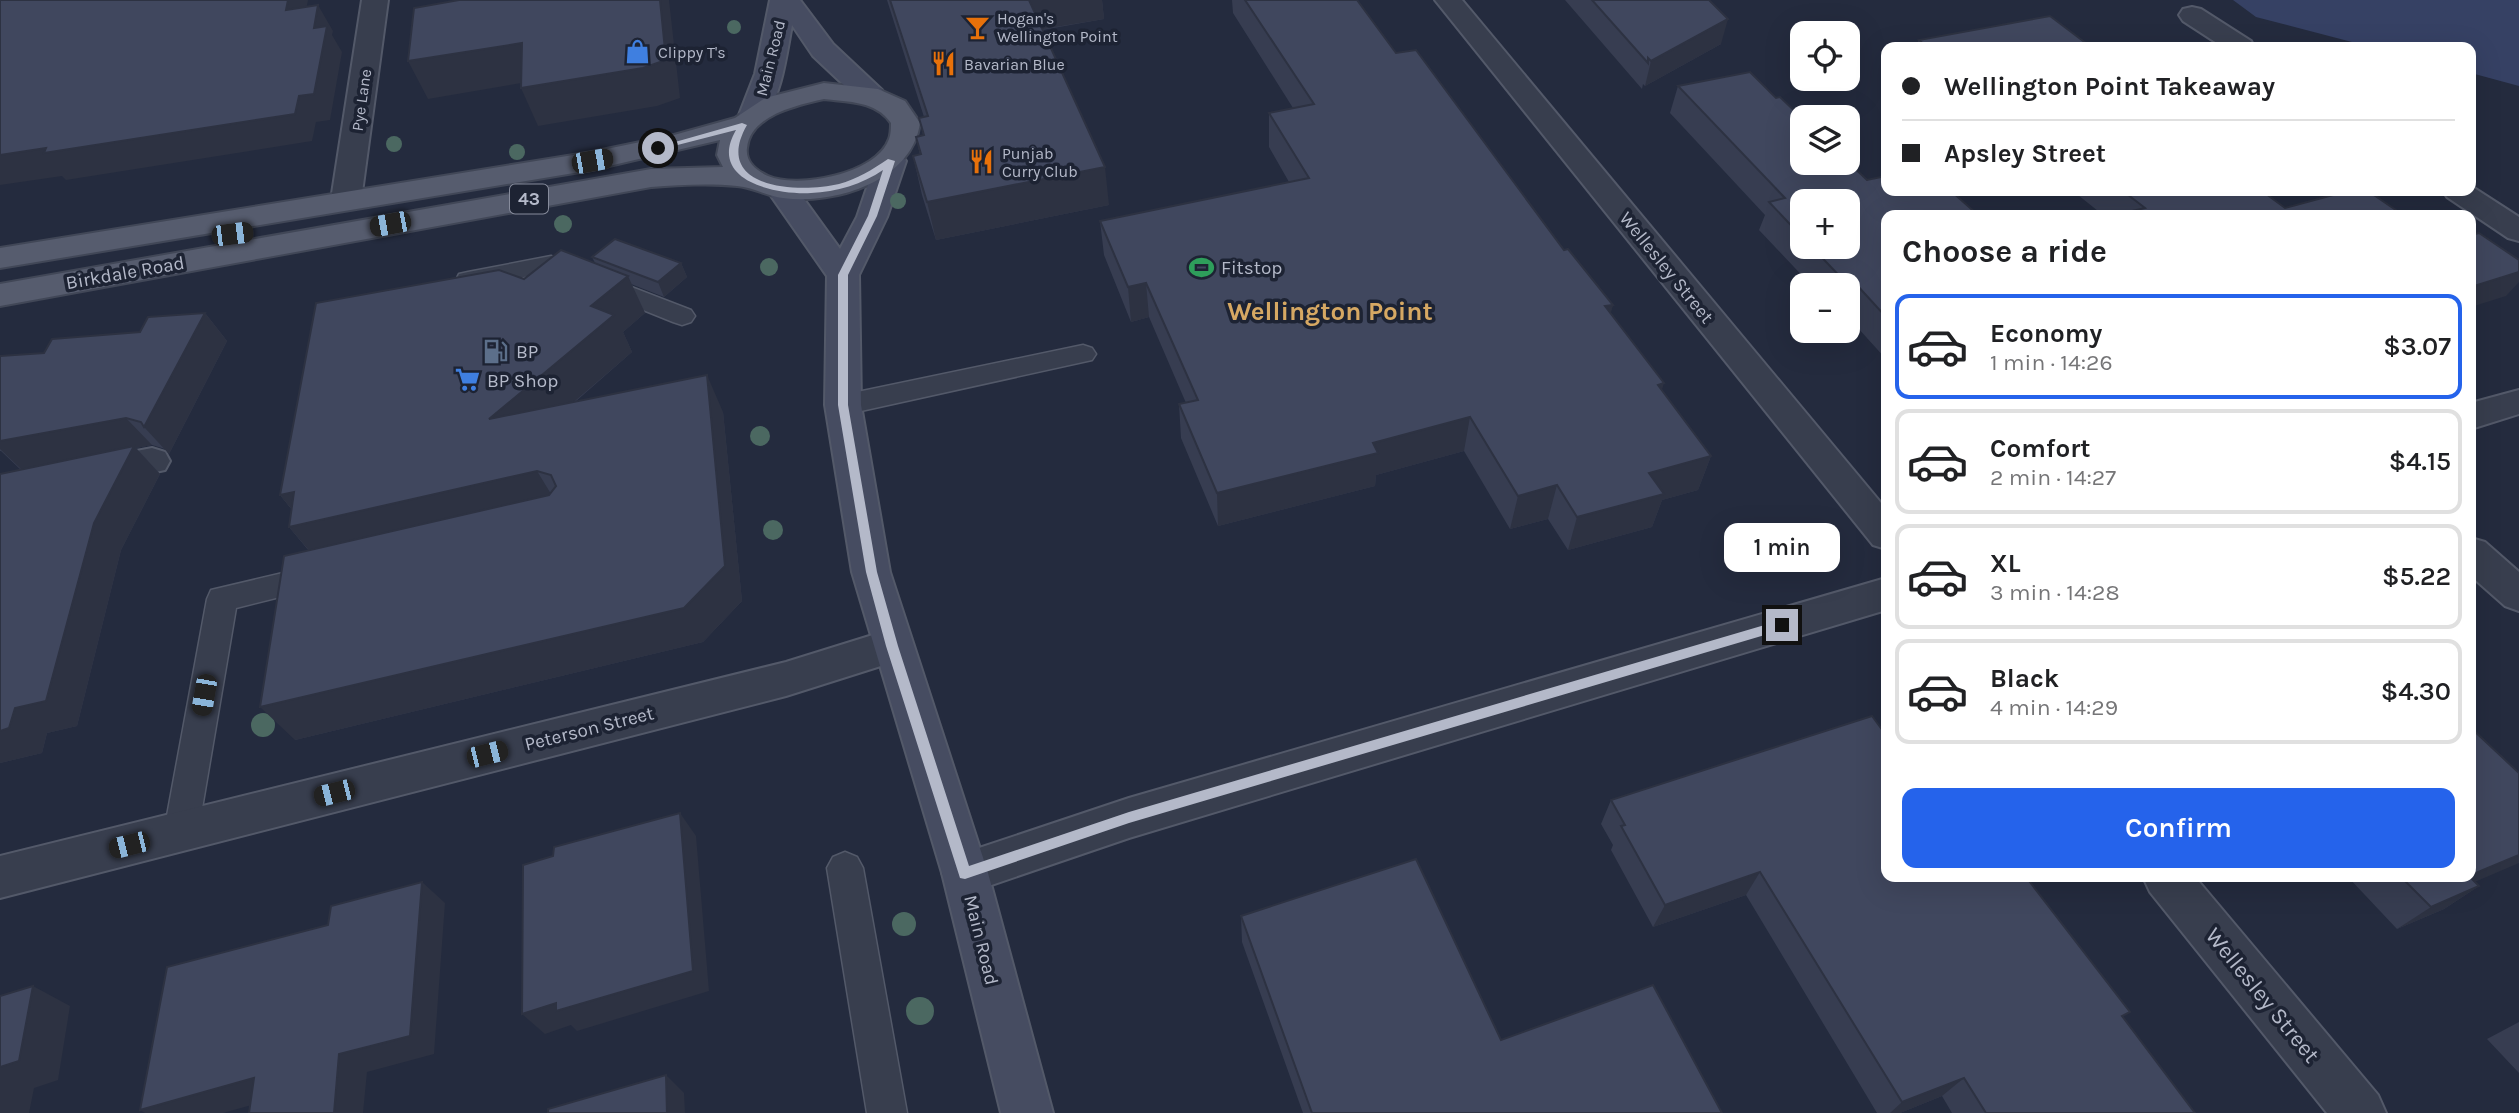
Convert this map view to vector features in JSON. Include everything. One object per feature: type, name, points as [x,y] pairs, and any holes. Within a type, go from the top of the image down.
[{"type":"main road","name":"Main Road","points":[[785,0],[823,50],[872,96]]},
{"type":"main road","name":"Main Road","points":[[748,120],[769,74],[785,0]]},
{"type":"main road","name":"43","points":[[824,91],[849,91],[872,96],[890,104],[902,116],[907,130],[903,146],[891,161],[870,175],[842,186],[812,191],[782,190],[747,177],[732,157],[733,141],[748,120],[786,100],[824,91]]},
{"type":"main road","name":"Birkdale Road","points":[[1,258],[638,152],[748,120]]},
{"type":"main road","name":"Main Road","points":[[891,161],[872,216],[843,275],[843,405],[871,572],[965,873],[1027,1113]]},
{"type":"main road","name":"Birkdale Road","points":[[0,295],[651,178],[694,175],[747,177]]},
{"type":"main road","points":[[782,190],[843,275]]},
{"type":"main road","points":[[1,258],[275,229],[302,230],[313,238]]},
{"type":"street","name":"Pye Lane","points":[[346,200],[375,0]]},
{"type":"street","name":"Wellesley Street","points":[[1448,0],[1881,529]]},
{"type":"street","points":[[2192,15],[2233,42]]},
{"type":"street","points":[[2466,196],[2519,231]]},
{"type":"street","points":[[2476,415],[2519,402]]},
{"type":"street","points":[[0,491],[152,461]]},
{"type":"street","points":[[2476,557],[2519,595]]},
{"type":"street","points":[[965,873],[1142,814],[1881,595]]},
{"type":"street","name":"Peterson Street","points":[[0,877],[786,679],[892,646]]},
{"type":"street","name":"Wellesley Street","points":[[2170,882],[2360,1113]]},
{"type":"lane","points":[[446,284],[551,264],[682,316]]},
{"type":"lane","points":[[843,405],[1083,354]]},
{"type":"lane","points":[[181,832],[222,598],[343,570]]},
{"type":"lane","points":[[845,868],[887,1113]]},
{"type":"water","points":[[2233,0],[2519,0],[2519,86],[2476,74],[2476,42],[2352,42],[2256,17]]},
{"type":"building","points":[[0,0],[288,0],[286,10],[318,5],[314,28],[327,26],[314,94],[299,96],[295,114],[44,153],[46,148],[0,155]]},
{"type":"building","points":[[459,0],[660,0],[666,60],[643,68],[521,88],[522,43],[408,61],[414,8]]},
{"type":"building","points":[[890,0],[1029,0],[1105,167],[927,202],[913,156],[921,154],[916,137],[924,135],[919,118],[928,116]]},
{"type":"building","points":[[1245,0],[1357,0],[1396,53],[1416,50],[1564,250],[1568,249],[1613,305],[1605,306],[1664,383],[1658,385],[1711,456],[1649,473],[1664,494],[1577,517],[1557,485],[1518,496],[1470,417],[1373,443],[1378,453],[1217,493],[1179,404],[1198,400],[1146,283],[1128,287],[1100,221],[1309,178],[1269,113],[1314,104]]},
{"type":"building","points":[[1592,0],[1709,0],[1728,19],[1651,61],[1648,58],[1648,63]]},
{"type":"building","points":[[2050,16],[2084,42],[1921,42],[1919,40]]},
{"type":"building","points":[[1750,72],[1776,98],[1780,97],[1790,107],[1790,175],[1860,173],[1867,180],[1881,177],[1881,196],[1957,196],[1972,210],[1881,210],[1881,312],[1860,288],[1860,273],[1837,273],[1823,259],[1860,259],[1860,189],[1790,189],[1790,224],[1769,202],[1785,198],[1678,86]]},
{"type":"building","points":[[2129,196],[2269,196],[2285,208],[2329,196],[2375,196],[2396,210],[2136,210],[2145,208]]},
{"type":"building","points":[[2479,233],[2519,260],[2519,272],[2476,285],[2476,234]]},
{"type":"building","points":[[615,239],[681,263],[658,282],[592,257]]},
{"type":"building","points":[[561,250],[628,276],[591,306],[614,315],[489,419],[707,375],[725,566],[684,608],[260,707],[284,556],[549,495],[556,486],[551,475],[537,471],[289,527],[294,492],[280,495],[316,303],[499,270],[524,279]]},
{"type":"building","points":[[205,313],[144,427],[141,422],[126,418],[0,441],[0,356],[44,353],[52,339],[140,332],[148,317]]},
{"type":"building","points":[[134,446],[94,523],[46,701],[15,708],[9,728],[0,731],[0,474]]},
{"type":"building","points":[[1872,716],[1881,728],[1881,882],[2030,882],[2130,1012],[2122,1016],[2195,1113],[1986,1113],[1964,1078],[1902,1102],[1760,872],[1665,905],[1621,826],[1625,825],[1611,800]]},
{"type":"building","points":[[2476,733],[2519,773],[2519,855],[2476,873]]},
{"type":"building","points":[[680,813],[693,971],[556,1011],[556,1003],[522,1014],[523,865],[553,856],[554,847]]},
{"type":"building","points":[[1416,859],[1501,1040],[1653,985],[1722,1113],[1312,1113],[1241,916]]},
{"type":"building","points":[[422,882],[410,1036],[339,1054],[334,1113],[249,1113],[254,1078],[140,1110],[167,967],[328,925],[331,906]]},
{"type":"building","points":[[2406,882],[2475,882],[2479,886],[2431,907]]},
{"type":"building","points":[[33,986],[19,1061],[0,1067],[0,996]]},
{"type":"building","points":[[666,1075],[667,1113],[548,1113],[548,1109]]},
{"type":"place","name":"Hogan's Wellington Point","points":[[977,27]]},
{"type":"place","name":"Clippy T's","points":[[638,52]]},
{"type":"place","name":"Bavarian Blue","points":[[944,64]]},
{"type":"place","name":"Punjab Curry Club","points":[[982,162]]},
{"type":"place","name":"Fitstop","points":[[1201,267]]},
{"type":"place","name":"BP","points":[[496,351]]},
{"type":"place","name":"BP Shop","points":[[467,380]]},
{"type":"district","name":"Wellington Point","points":[[1330,311]]},
{"type":"route","points":[[658,148],[742,125],[733,141],[732,157],[740,171],[757,182],[782,190],[812,191],[842,186],[870,175],[891,161],[872,216],[843,275],[843,405],[871,572],[965,873],[1129,818],[1782,625]]}]
